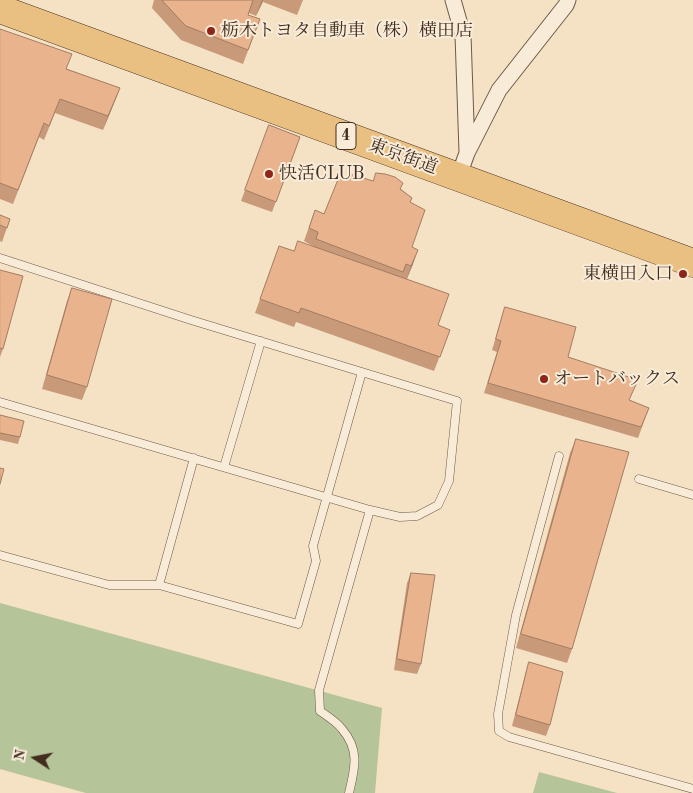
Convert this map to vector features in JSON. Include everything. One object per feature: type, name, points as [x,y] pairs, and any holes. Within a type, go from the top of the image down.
[{"type":"highway","name":"東京街道","points":[[0,9],[462,165],[693,263]]},
{"type":"street","points":[[453,0],[463,35],[462,165]]},
{"type":"street","points":[[462,165],[500,90],[568,0]]},
{"type":"lane","points":[[0,258],[182,317],[457,401],[449,481],[438,505],[417,516],[400,517],[370,510],[0,402]]},
{"type":"lane","points":[[224,467],[261,341]]},
{"type":"lane","points":[[0,555],[109,585],[159,585],[298,624],[316,561],[313,546],[362,372]]},
{"type":"lane","points":[[559,456],[516,615],[498,714],[499,730],[509,737],[693,789]]},
{"type":"lane","points":[[159,585],[194,458]]},
{"type":"lane","points":[[639,480],[693,495]]},
{"type":"lane","points":[[350,793],[355,764],[353,747],[342,728],[320,711],[318,690],[370,510]]},
{"type":"green space","points":[[0,603],[382,708],[375,793],[86,793],[0,769]]},
{"type":"green space","points":[[539,772],[617,793],[533,793]]},
{"type":"building","points":[[162,0],[253,0],[248,15],[260,19],[248,50],[186,26]]},
{"type":"building","points":[[0,29],[72,54],[66,69],[120,88],[108,116],[60,99],[49,126],[44,123],[18,190],[0,183]]},
{"type":"building","name":"快活CLUB","points":[[269,125],[300,137],[276,202],[245,190]]},
{"type":"building","points":[[376,173],[395,177],[403,183],[400,189],[412,198],[410,202],[425,210],[412,247],[418,250],[411,266],[406,264],[403,272],[316,239],[318,232],[309,228],[315,210],[324,214],[339,177],[348,180],[350,174],[373,181]]},
{"type":"building","points":[[0,215],[10,219],[7,228],[0,225]]},
{"type":"building","points":[[298,241],[449,294],[438,325],[450,330],[440,357],[301,308],[299,313],[260,299],[279,246],[294,251]]},
{"type":"building","points":[[0,270],[23,276],[3,349],[0,348]]},
{"type":"building","points":[[72,288],[112,299],[87,387],[47,375]]},
{"type":"building","name":"オートバックス","points":[[505,307],[576,327],[568,357],[638,380],[629,400],[649,408],[641,427],[488,383],[501,341],[496,339]]},
{"type":"building","points":[[0,415],[24,421],[20,437],[0,433]]},
{"type":"building","points":[[576,439],[629,452],[572,649],[521,634]]},
{"type":"building","points":[[0,468],[4,469],[0,484]]},
{"type":"building","points":[[411,573],[435,575],[421,664],[397,659]]},
{"type":"building","points":[[529,662],[563,672],[550,725],[516,715]]},
{"type":"place","name":"栃木トヨタ自動車（株）横田店","points":[[211,31]]},
{"type":"place","name":"快活CLUB","points":[[269,174]]},
{"type":"place","name":"東横田入口","points":[[683,274]]},
{"type":"place","name":"オートバックス","points":[[544,379]]}]
